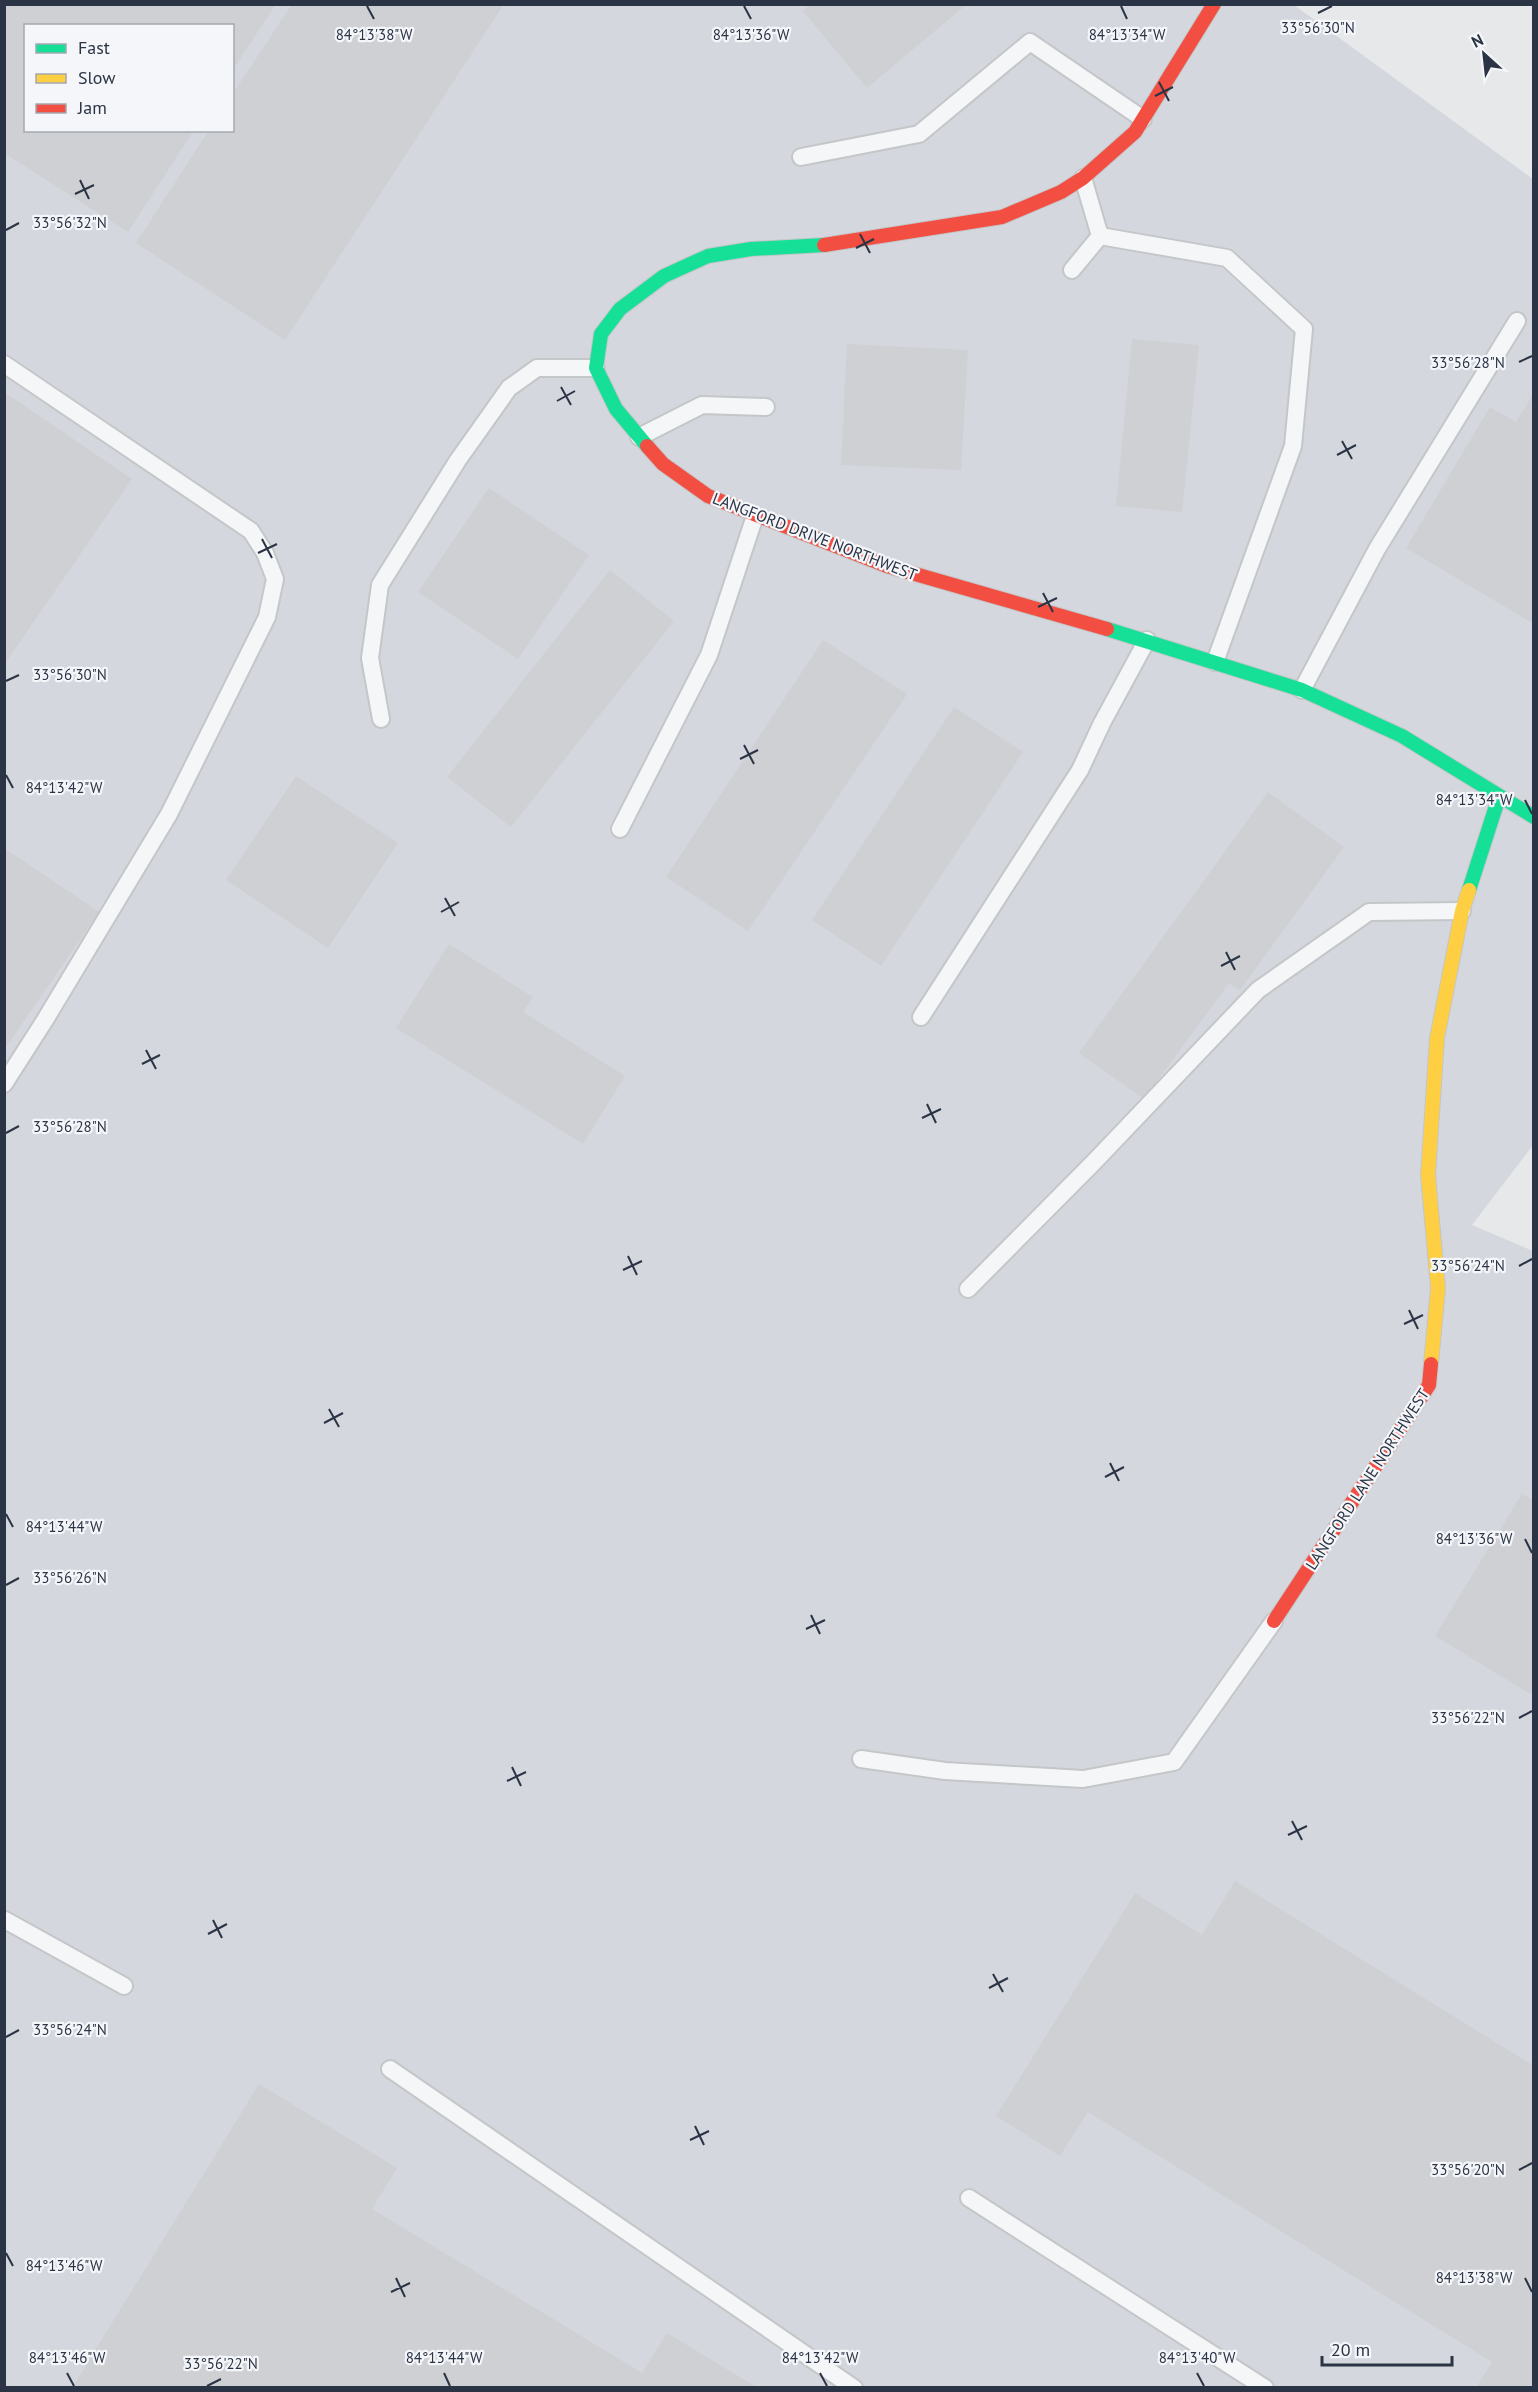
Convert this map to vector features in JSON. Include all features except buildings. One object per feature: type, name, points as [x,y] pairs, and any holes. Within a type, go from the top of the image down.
[{"type":"street","points":[[596,368],[601,334],[620,309],[664,276],[708,256],[751,249],[840,244],[1002,217],[1061,192],[1083,178],[1135,132],[1214,4]]},
{"type":"street","name":"LANGFORD DRIVE NORTHWEST","points":[[596,368],[616,409],[639,438],[663,464],[708,496],[887,566],[1147,640],[1302,690],[1402,736],[1533,817]]},
{"type":"street","name":"LANGFORD LANE NORTHWEST","points":[[1274,1621],[1429,1385],[1438,1288],[1428,1175],[1437,1038],[1462,911],[1499,797]]},
{"type":"lane","points":[[801,157],[919,134],[1030,42],[1143,119]]},
{"type":"lane","points":[[1083,178],[1100,237]]},
{"type":"lane","points":[[1072,270],[1100,237]]},
{"type":"lane","points":[[1100,237],[1227,258],[1304,329],[1293,446],[1215,662]]},
{"type":"lane","points":[[1302,690],[1377,549],[1517,321]]},
{"type":"lane","points":[[4,364],[251,531],[265,553],[275,579],[267,617],[169,814],[4,1084]]},
{"type":"lane","points":[[381,719],[370,658],[380,585],[458,460],[508,388],[537,368],[596,368]]},
{"type":"lane","points":[[639,438],[702,405],[766,407]]},
{"type":"lane","points":[[620,829],[709,655],[755,516]]},
{"type":"lane","points":[[921,1017],[1080,770],[1102,723],[1147,640]]},
{"type":"lane","points":[[968,1289],[1094,1162],[1258,990],[1368,912],[1462,911]]},
{"type":"lane","points":[[861,1759],[945,1771],[1083,1779],[1174,1762],[1274,1621]]},
{"type":"lane","points":[[6,1920],[124,1986]]},
{"type":"lane","points":[[390,2069],[854,2387]]},
{"type":"lane","points":[[969,2198],[1265,2388]]},
{"type":"shaded area","points":[[5,5],[1294,5],[1533,179],[1533,1145],[1472,1225],[1533,1251],[1533,2387],[5,2388]]},
{"type":"traffic: fast","points":[[647,446],[616,409],[596,368],[601,334],[620,309],[664,276],[708,256],[751,249],[824,245]]},
{"type":"traffic: fast","points":[[1107,629],[1302,690],[1402,736],[1534,817]]},
{"type":"traffic: fast","points":[[1469,890],[1499,797]]},
{"type":"traffic: slow","points":[[1431,1364],[1438,1288],[1428,1175],[1437,1038],[1462,911],[1469,890]]},
{"type":"traffic: jam","points":[[824,245],[1002,217],[1061,192],[1083,178],[1135,132],[1214,4]]},
{"type":"traffic: jam","points":[[647,446],[663,464],[708,496],[887,566],[1107,629]]},
{"type":"traffic: jam","points":[[1274,1621],[1429,1385],[1431,1364]]}]
